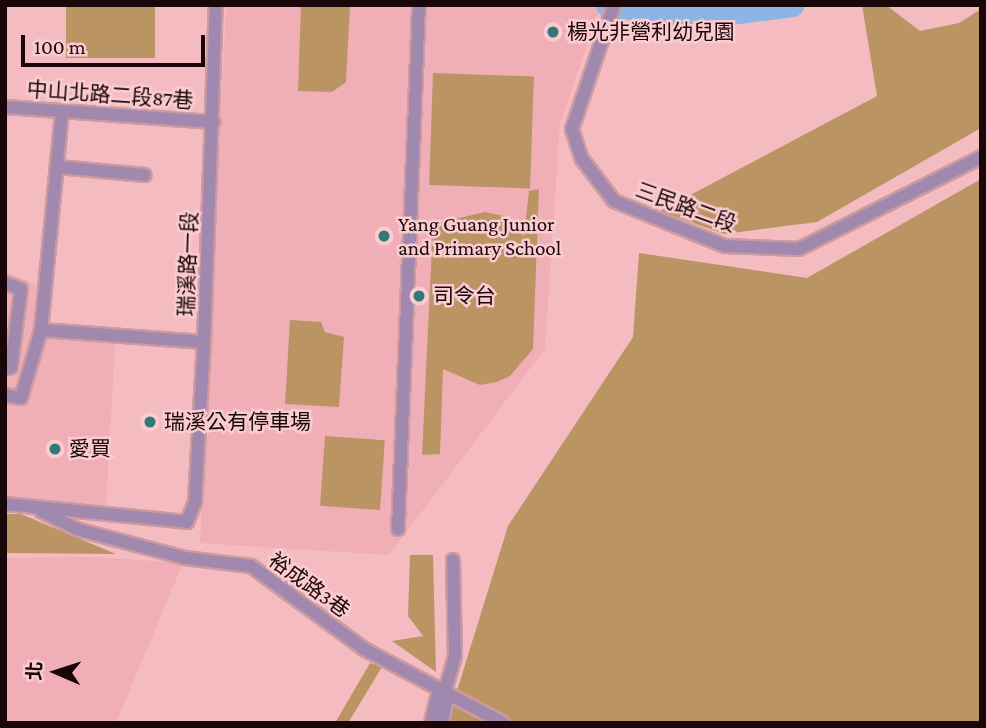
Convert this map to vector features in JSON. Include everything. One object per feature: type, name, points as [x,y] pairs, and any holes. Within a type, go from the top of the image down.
[{"type":"street","name":"瑞溪路一段","points":[[187,522],[195,502],[204,342],[216,5]]},
{"type":"street","points":[[398,529],[419,5]]},
{"type":"street","name":"三民路二段","points":[[614,5],[601,51],[572,129],[582,159],[614,201],[725,246],[799,249],[981,157]]},
{"type":"street","name":"中山北路二段87巷","points":[[5,107],[213,122]]},
{"type":"street","points":[[5,395],[21,398],[41,330],[62,113]]},
{"type":"street","points":[[58,167],[145,175]]},
{"type":"street","points":[[5,284],[21,289],[5,369]]},
{"type":"street","points":[[41,330],[204,342]]},
{"type":"street","name":"裕成路3巷","points":[[5,504],[187,522]]},
{"type":"street","name":"裕成路3巷","points":[[38,509],[76,530],[185,558],[251,566],[364,649],[503,723]]},
{"type":"street","points":[[431,723],[455,657],[453,560]]},
{"type":"street","points":[[442,723],[444,691]]},
{"type":"shaded area","points":[[66,5],[155,5],[155,58],[66,58]]},
{"type":"shaded area","name":"Yang Guang Junior and Primary School","points":[[226,5],[601,5],[560,123],[545,349],[389,555],[200,543]]},
{"type":"shaded area","points":[[301,5],[350,5],[346,82],[332,92],[298,91]]},
{"type":"shaded area","points":[[862,5],[886,5],[920,31],[959,23],[981,9],[981,128],[817,222],[724,234],[660,211],[877,96]]},
{"type":"shaded area","points":[[433,73],[534,77],[530,188],[429,185]]},
{"type":"shaded area","points":[[981,179],[981,723],[447,723],[508,526],[633,337],[639,253],[807,278]]},
{"type":"shaded area","points":[[539,189],[533,349],[510,376],[497,382],[480,385],[443,369],[440,454],[422,455],[433,224],[485,212],[503,216],[524,236],[529,191]]},
{"type":"shaded area","name":"愛買","points":[[5,271],[36,285],[33,335],[115,343],[106,507],[5,498]]},
{"type":"shaded area","points":[[290,320],[321,322],[325,332],[344,337],[339,407],[285,404]]},
{"type":"shaded area","points":[[325,436],[385,440],[380,510],[320,506]]},
{"type":"shaded area","points":[[5,514],[21,514],[116,554],[5,553]]},
{"type":"shaded area","points":[[410,555],[433,555],[436,672],[392,641],[423,636],[408,616]]},
{"type":"shaded area","points":[[96,557],[183,563],[116,723],[5,723],[5,558]]},
{"type":"shaded area","points":[[370,663],[382,667],[348,723],[335,723]]},
{"type":"waterway","points":[[607,5],[701,17],[792,5]]},
{"type":"place","name":"楊光非營利幼兒園","points":[[553,32]]},
{"type":"place","name":"Yang Guang Junior and Primary School","points":[[384,236]]},
{"type":"place","name":"司令台","points":[[419,296]]},
{"type":"place","name":"瑞溪公有停車場","points":[[150,422]]},
{"type":"place","name":"愛買","points":[[55,449]]}]
